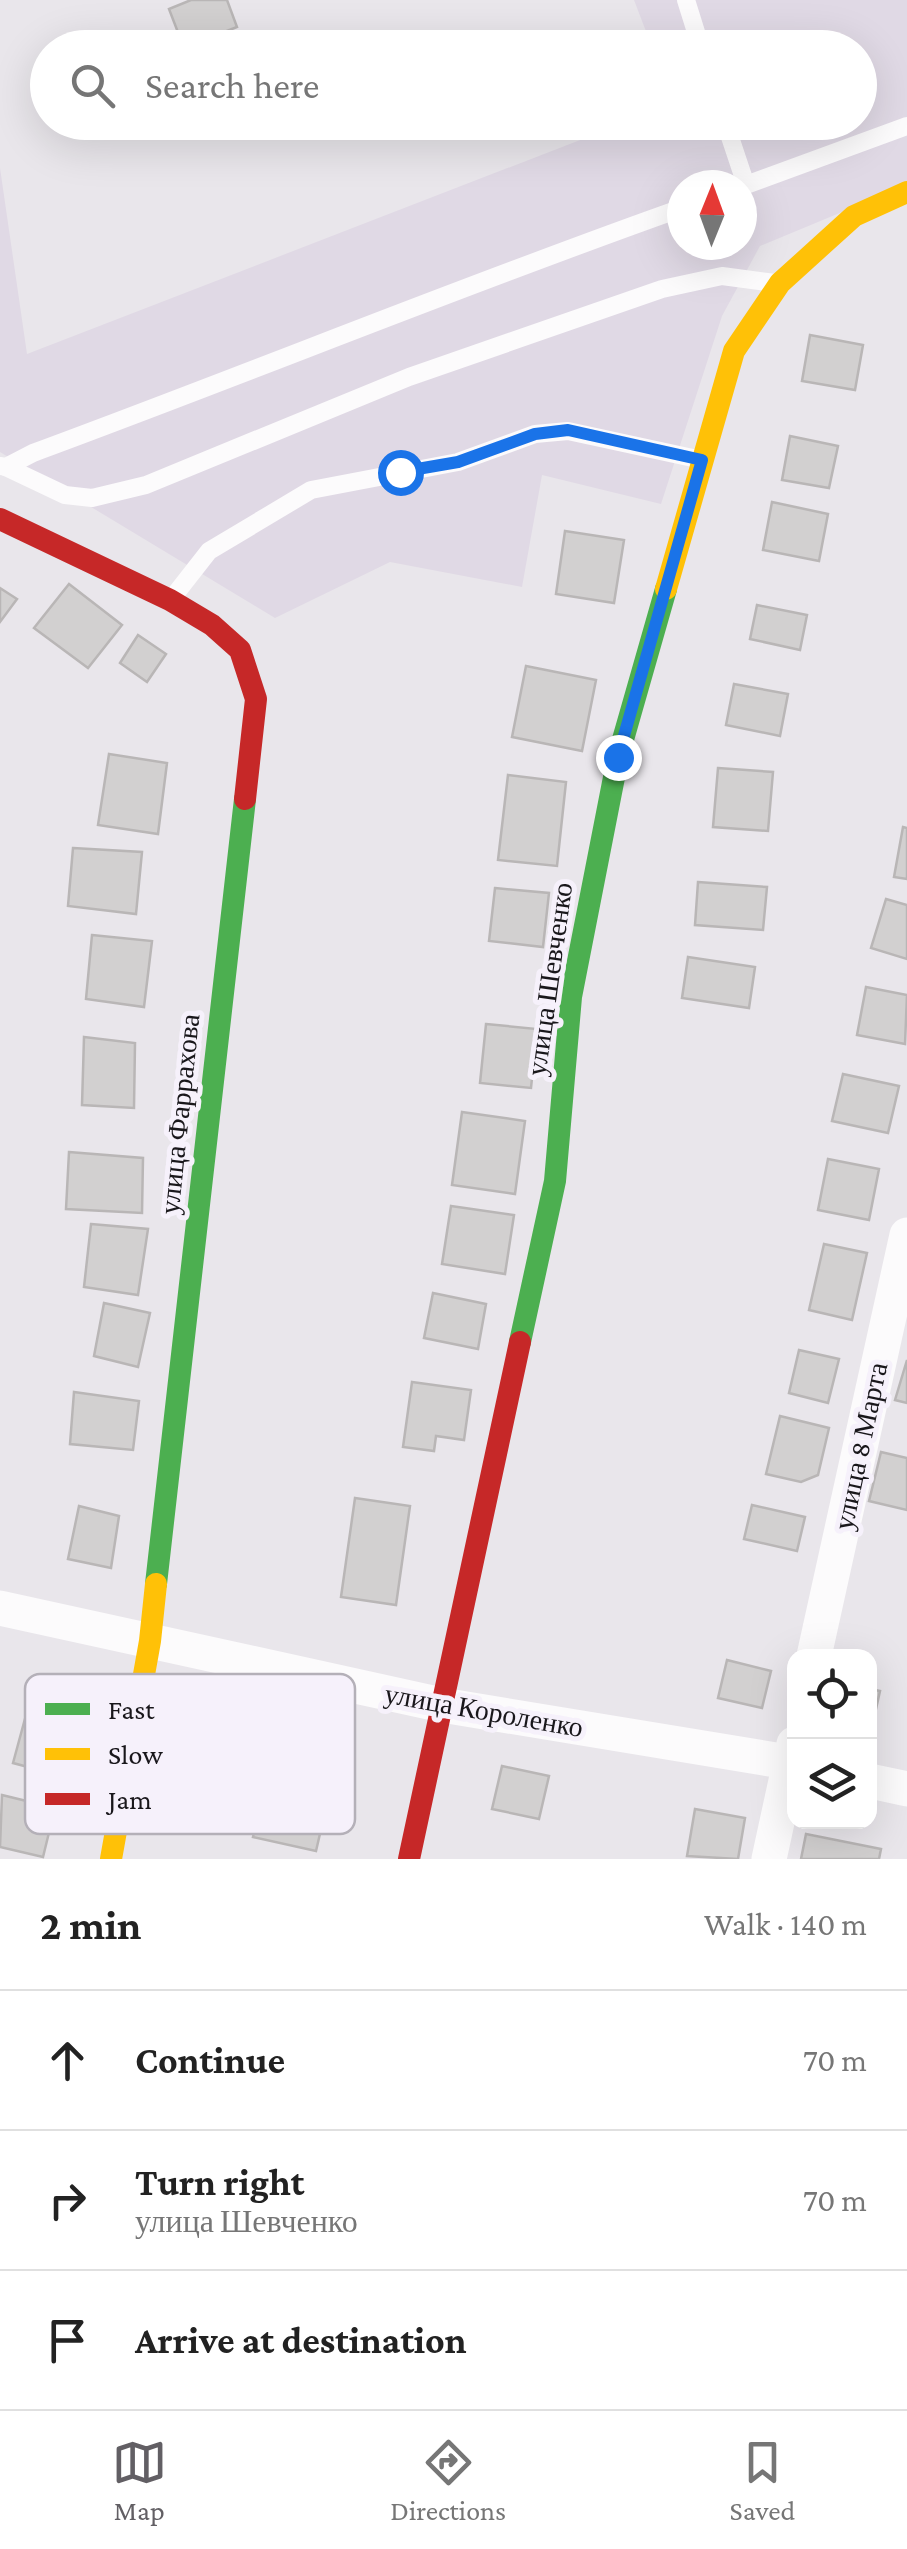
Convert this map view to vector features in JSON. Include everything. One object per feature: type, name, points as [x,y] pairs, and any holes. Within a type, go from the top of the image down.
[{"type":"street","name":"улица Шевченко","points":[[409,1859],[555,1181],[570,997],[618,757],[734,351],[780,283],[854,216],[907,192]]},
{"type":"street","name":"улица Фаррахова","points":[[0,518],[212,624],[240,650],[256,699],[144,1674]]},
{"type":"street","name":"улица 8 Марта","points":[[816,1649],[907,1235]]},
{"type":"street","name":"улица Короленко","points":[[0,1608],[298,1674]]},
{"type":"street","name":"улица Короленко","points":[[355,1687],[442,1706],[787,1756]]},
{"type":"street","points":[[769,1859],[787,1782]]},
{"type":"street","points":[[877,1782],[907,1789]]},
{"type":"street","name":"улица Фаррахова","points":[[111,1859],[115,1834]]},
{"type":"lane","points":[[686,0],[695,30]]},
{"type":"lane","points":[[877,137],[907,126]]},
{"type":"lane","points":[[730,140],[739,170]]},
{"type":"lane","points":[[757,181],[869,140]]},
{"type":"lane","points":[[3,466],[513,268],[667,213]]},
{"type":"lane","points":[[3,466],[65,494],[92,498],[146,485],[409,377],[662,289],[722,276],[780,283]]},
{"type":"lane","points":[[170,600],[209,551],[311,490],[458,462],[535,434],[568,430],[702,460]]},
{"type":"shaded area","points":[[634,0],[907,0],[907,185],[760,246],[757,252],[757,170],[667,170],[667,260],[752,260],[722,316],[661,504],[542,475],[522,587],[390,562],[275,618],[0,452],[0,168],[27,354],[580,140],[877,140],[877,30],[645,30]]},
{"type":"building","points":[[191,0],[227,0],[237,27],[177,30],[169,9]]},
{"type":"building","points":[[810,335],[863,345],[855,390],[802,381]]},
{"type":"building","points":[[790,436],[838,446],[829,488],[782,480]]},
{"type":"building","points":[[772,502],[828,514],[819,561],[763,550]]},
{"type":"building","points":[[565,531],[624,540],[614,603],[556,594]]},
{"type":"building","points":[[69,584],[122,625],[88,668],[34,628]]},
{"type":"building","points":[[0,588],[17,599],[0,622]]},
{"type":"building","points":[[757,605],[807,615],[800,650],[750,639]]},
{"type":"building","points":[[138,635],[166,654],[147,682],[120,663]]},
{"type":"building","points":[[526,666],[596,680],[582,751],[512,737]]},
{"type":"building","points":[[734,684],[788,694],[780,736],[726,725]]},
{"type":"building","points":[[109,754],[167,763],[158,834],[98,825]]},
{"type":"building","points":[[718,768],[773,772],[768,831],[713,827]]},
{"type":"building","points":[[508,775],[566,782],[557,866],[498,860]]},
{"type":"building","points":[[903,827],[907,828],[907,879],[894,877]]},
{"type":"building","points":[[73,848],[142,852],[136,914],[68,906]]},
{"type":"building","points":[[698,882],[767,887],[763,930],[695,925]]},
{"type":"building","points":[[495,888],[549,893],[543,947],[489,941]]},
{"type":"building","points":[[886,899],[907,905],[907,959],[871,948]]},
{"type":"building","points":[[92,935],[152,941],[144,1007],[86,999]]},
{"type":"building","points":[[688,957],[755,967],[749,1008],[682,998]]},
{"type":"building","points":[[866,987],[907,995],[905,1044],[857,1035]]},
{"type":"building","points":[[486,1024],[537,1029],[531,1088],[480,1083]]},
{"type":"building","points":[[84,1037],[135,1043],[134,1108],[82,1105]]},
{"type":"building","points":[[843,1074],[899,1086],[888,1133],[832,1121]]},
{"type":"building","points":[[462,1112],[525,1121],[515,1194],[452,1185]]},
{"type":"building","points":[[69,1152],[143,1158],[142,1213],[66,1209]]},
{"type":"building","points":[[828,1159],[879,1169],[869,1220],[818,1210]]},
{"type":"building","points":[[451,1206],[514,1215],[505,1274],[442,1264]]},
{"type":"building","points":[[91,1224],[148,1229],[138,1295],[84,1287]]},
{"type":"building","points":[[824,1244],[867,1253],[852,1320],[809,1310]]},
{"type":"building","points":[[433,1293],[486,1304],[478,1349],[424,1338]]},
{"type":"building","points":[[104,1303],[150,1313],[138,1367],[94,1356]]},
{"type":"building","points":[[799,1350],[839,1359],[828,1403],[789,1393]]},
{"type":"building","points":[[907,1360],[907,1403],[895,1400]]},
{"type":"building","points":[[412,1382],[471,1390],[464,1440],[436,1436],[434,1451],[403,1447]]},
{"type":"building","points":[[74,1392],[139,1401],[133,1450],[70,1444]]},
{"type":"building","points":[[780,1416],[829,1428],[818,1475],[801,1482],[766,1474]]},
{"type":"building","points":[[881,1452],[907,1458],[907,1510],[869,1501]]},
{"type":"building","points":[[355,1498],[410,1506],[396,1605],[341,1597]]},
{"type":"building","points":[[752,1505],[805,1517],[797,1551],[744,1539]]},
{"type":"building","points":[[79,1506],[119,1516],[111,1568],[68,1559]]},
{"type":"building","points":[[727,1660],[771,1671],[762,1708],[718,1698]]},
{"type":"building","points":[[25,1719],[25,1766],[13,1763]]},
{"type":"building","points":[[502,1766],[549,1776],[539,1819],[492,1809]]},
{"type":"building","points":[[2,1795],[25,1801],[25,1834],[49,1834],[43,1857],[0,1847]]},
{"type":"building","points":[[695,1809],[745,1818],[738,1859],[687,1856]]},
{"type":"building","points":[[254,1834],[320,1834],[316,1851],[253,1837]]},
{"type":"building","points":[[806,1834],[881,1849],[879,1859],[801,1859]]},
{"type":"traffic: fast","points":[[520,1342],[555,1181],[571,997],[618,757],[666,589]]},
{"type":"traffic: fast","points":[[156,1584],[245,799]]},
{"type":"traffic: slow","points":[[666,589],[734,351],[780,283],[854,216],[907,192]]},
{"type":"traffic: slow","points":[[144,1674],[156,1584]]},
{"type":"traffic: slow","points":[[111,1859],[115,1834]]},
{"type":"traffic: jam","points":[[0,519],[170,600],[212,625],[240,650],[256,699],[245,799]]},
{"type":"traffic: jam","points":[[409,1859],[520,1342]]},
{"type":"route","points":[[400,472],[458,462],[535,434],[568,430],[702,460],[618,757]]}]
